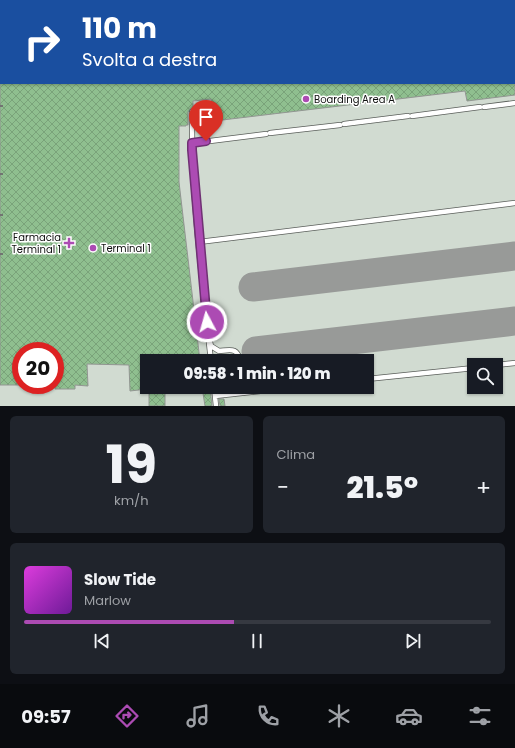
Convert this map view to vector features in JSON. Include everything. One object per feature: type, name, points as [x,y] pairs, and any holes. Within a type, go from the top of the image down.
[{"type":"lane","points":[[192,143],[515,103]]},
{"type":"lane","points":[[192,112],[192,143],[199,242],[210,354]]},
{"type":"lane","points":[[199,242],[515,203]]},
{"type":"lane","points":[[208,338],[216,350],[233,350],[237,354]]},
{"type":"lane","points":[[503,364],[515,363]]},
{"type":"lane","points":[[374,378],[467,369]]},
{"type":"lane","points":[[216,406],[215,396],[226,394]]},
{"type":"shaded area","points":[[0,84],[515,84],[515,406],[0,406]]},
{"type":"building","name":"Terminal 1","points":[[0,84],[515,84],[515,95],[467,101],[465,91],[214,121],[211,99],[193,101],[193,108],[188,112],[188,125],[179,126],[179,182],[199,354],[140,354],[140,390],[130,391],[129,365],[87,364],[88,386],[75,385],[75,389],[64,389],[64,342],[12,342],[12,385],[0,385]]},
{"type":"building","points":[[149,394],[165,394],[165,406],[149,406]]},
{"type":"building","points":[[203,394],[211,394],[212,406],[205,406]]},
{"type":"building","points":[[219,399],[224,399],[225,406],[220,406]]},
{"type":"taxiway","points":[[253,287],[515,256]]},
{"type":"taxiway","points":[[256,351],[515,321]]},
{"type":"place","name":"Boarding Area A","points":[[306,99]]},
{"type":"place","name":"Farmacia Terminal 1","points":[[69,243]]},
{"type":"place","name":"Terminal 1","points":[[93,248]]},
{"type":"route","points":[[206,141],[192,143],[192,150],[207,322]]}]
